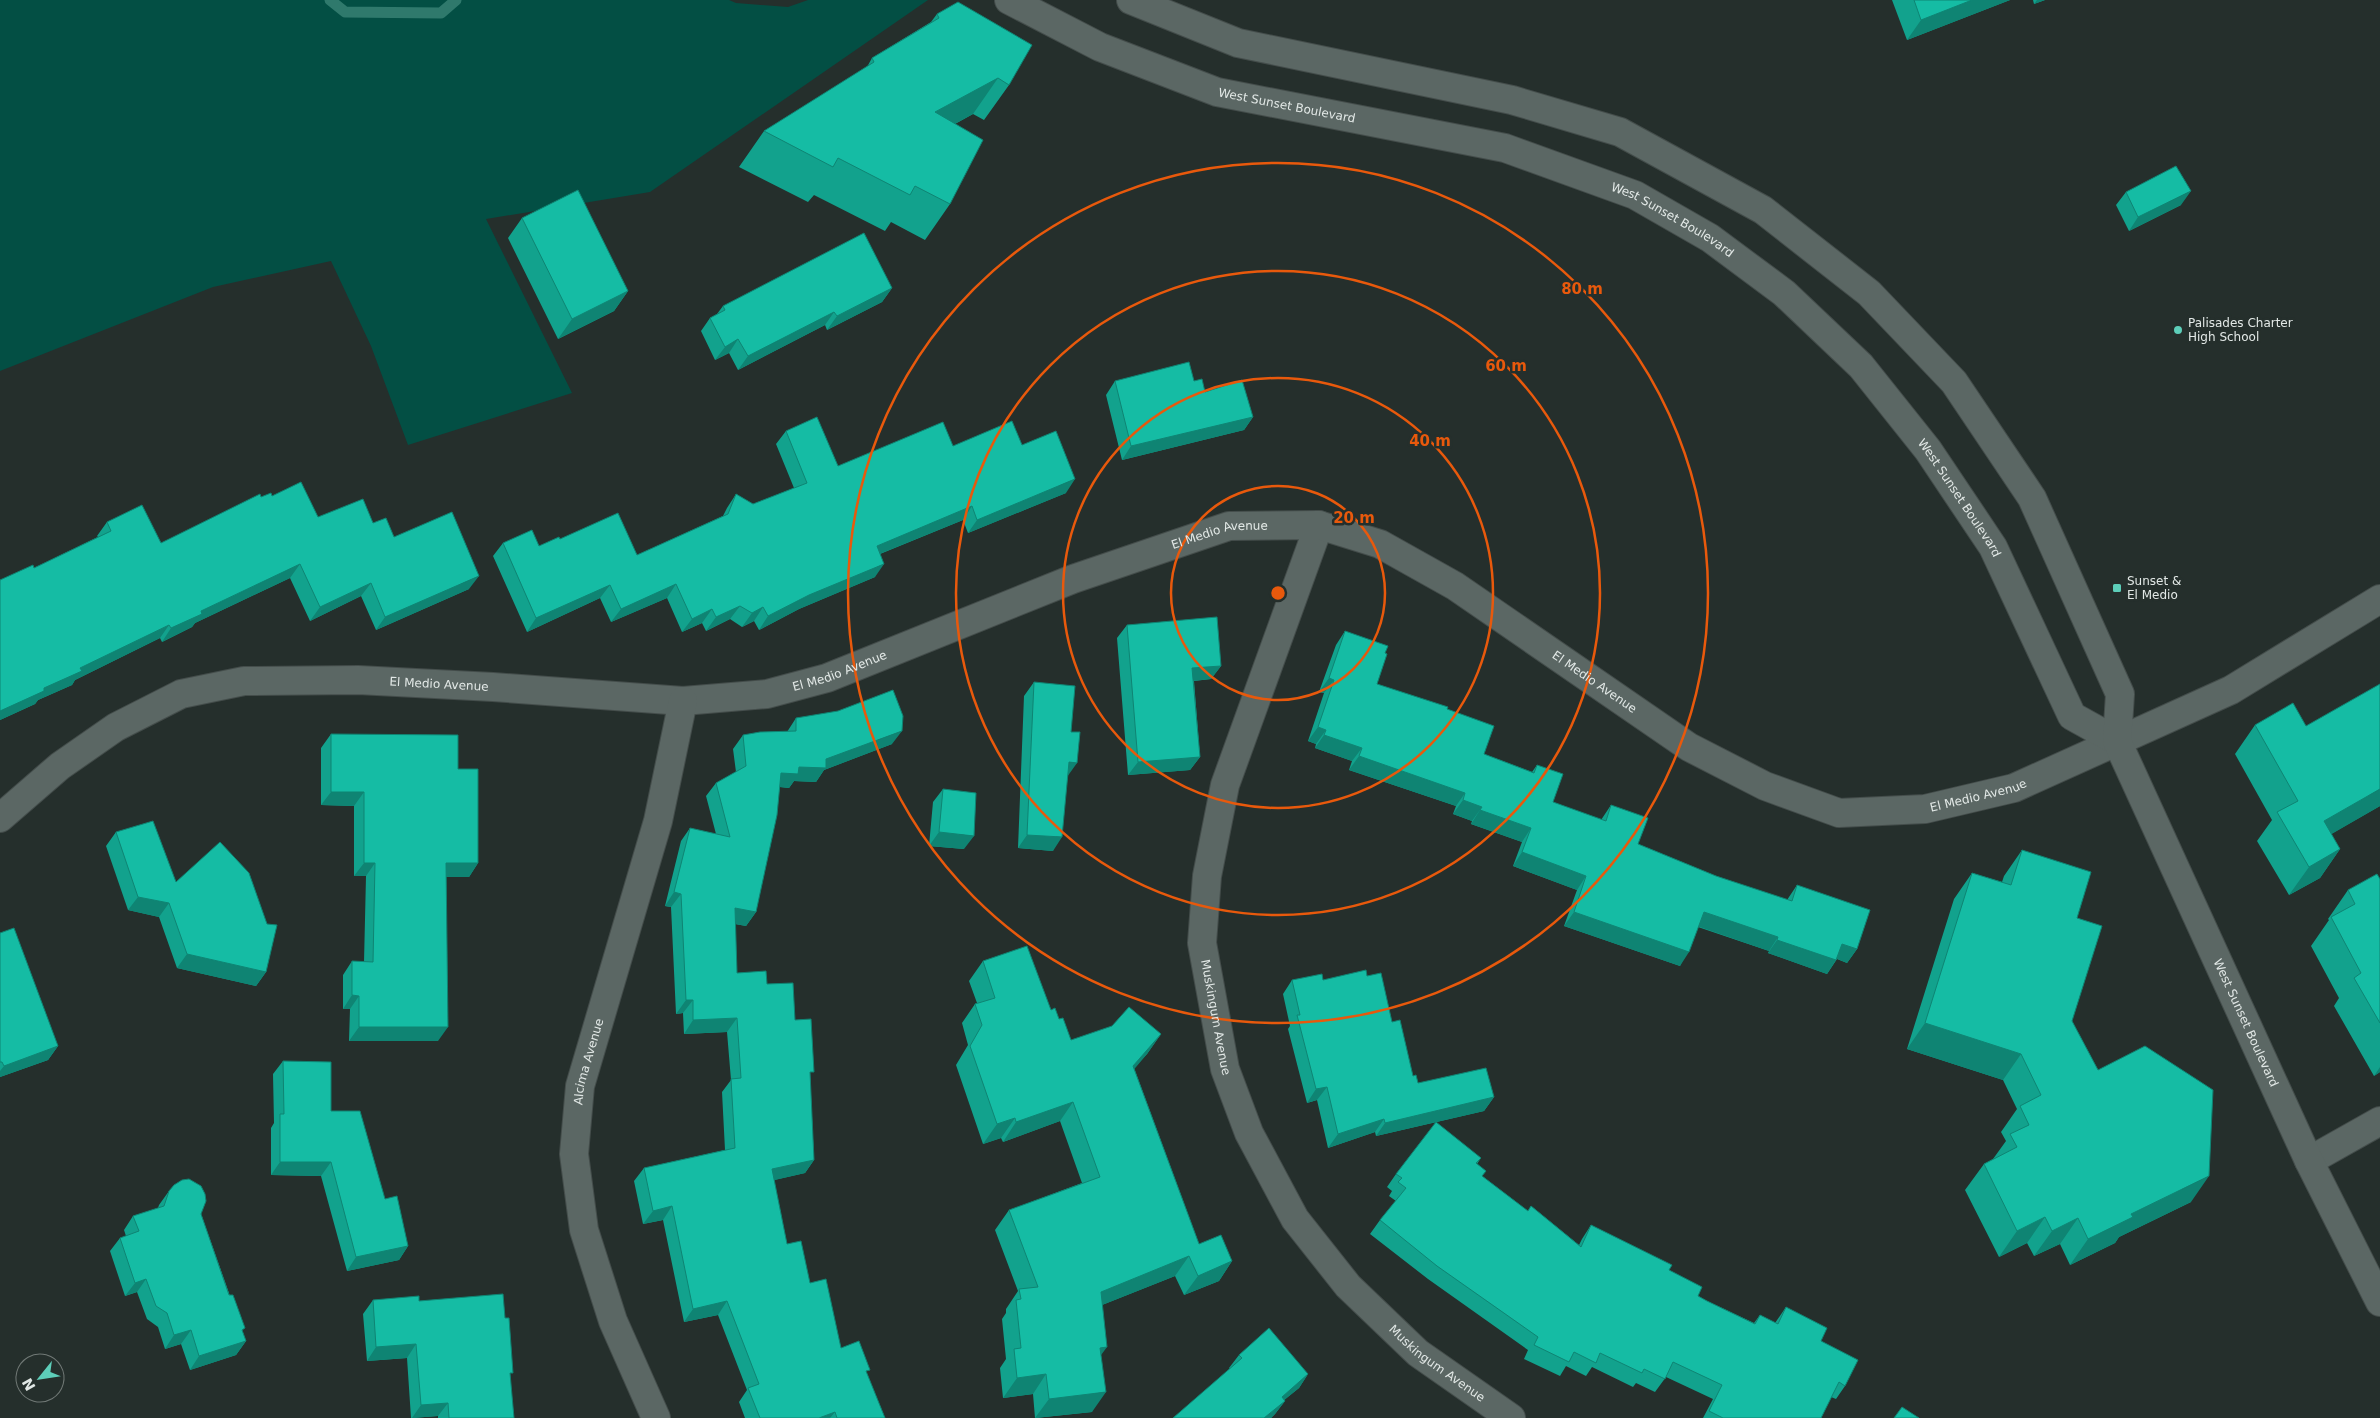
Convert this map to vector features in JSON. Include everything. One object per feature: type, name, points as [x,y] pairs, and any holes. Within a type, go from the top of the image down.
[{"type":"street","name":"West Sunset Boulevard","points":[[1009,0],[1100,47],[1217,92],[1505,148],[1635,195],[1710,238],[1784,293],[1861,366],[1928,450],[1993,548],[2072,716],[2117,741]]},
{"type":"street","name":"West Sunset Boulevard","points":[[1131,0],[1238,42],[1512,100],[1620,132],[1763,210],[1869,293],[1954,382],[2032,498],[2120,694],[2117,741],[2309,1161],[2380,1302]]},
{"type":"street","name":"El Medio Avenue","points":[[0,818],[60,766],[116,727],[181,694],[244,681],[358,680],[493,687],[683,701],[767,694],[827,678],[1073,579],[1229,526],[1319,525],[1380,544],[1455,586],[1689,747],[1765,786],[1839,813],[1924,809],[2014,788],[2231,690],[2380,599]]},
{"type":"street","name":"Muskingum Avenue","points":[[1319,525],[1225,785],[1207,876],[1202,943],[1225,1068],[1250,1133],[1295,1219],[1348,1286],[1418,1353],[1511,1418]]},
{"type":"street","name":"Alcima Avenue","points":[[656,1418],[613,1321],[584,1230],[574,1154],[580,1086],[658,821],[683,701]]},
{"type":"street","points":[[2309,1161],[2380,1121]]},
{"type":"green space","points":[[0,0],[729,0],[736,3],[788,7],[808,0],[928,0],[650,192],[486,219],[572,393],[408,445],[371,346],[331,261],[213,287],[0,371]]},
{"type":"building","points":[[1914,0],[1972,0],[1921,20]]},
{"type":"building","points":[[958,2],[1032,45],[1009,85],[998,78],[935,112],[983,140],[950,204],[915,186],[910,195],[838,158],[833,167],[764,131],[874,62],[872,58],[939,18],[937,14]]},
{"type":"building","points":[[2176,166],[2191,191],[2138,217],[2126,192]]},
{"type":"building","points":[[578,190],[628,291],[572,319],[522,218]]},
{"type":"building","points":[[864,233],[892,288],[837,316],[834,312],[748,356],[738,339],[725,347],[710,318],[725,310],[723,306]]},
{"type":"building","points":[[1189,362],[1194,381],[1202,379],[1205,392],[1242,380],[1253,417],[1131,446],[1115,381]]},
{"type":"building","points":[[817,417],[838,466],[943,422],[953,446],[1012,421],[1022,445],[1056,431],[1075,479],[977,520],[972,506],[877,546],[884,564],[809,595],[768,616],[763,607],[752,613],[740,606],[716,617],[712,609],[692,619],[676,584],[621,609],[610,585],[536,618],[503,543],[532,530],[539,546],[559,537],[560,539],[618,513],[637,555],[728,514],[736,494],[753,504],[807,483],[786,431]]},
{"type":"building","points":[[301,482],[318,517],[363,499],[373,523],[386,518],[394,537],[452,512],[479,576],[385,617],[371,583],[320,607],[300,564],[201,611],[202,614],[171,628],[169,625],[80,668],[82,671],[0,711],[0,580],[33,565],[34,568],[111,531],[107,522],[142,505],[161,543],[260,494],[261,497],[271,493],[272,496]]},
{"type":"building","points":[[1217,617],[1221,666],[1192,668],[1200,757],[1138,762],[1127,625]]},
{"type":"building","points":[[1345,631],[1388,646],[1377,684],[1448,707],[1447,709],[1494,726],[1484,754],[1534,773],[1537,765],[1563,774],[1553,802],[1606,821],[1611,805],[1648,818],[1638,844],[1716,876],[1792,901],[1797,885],[1870,910],[1857,949],[1842,944],[1836,960],[1777,940],[1778,937],[1704,912],[1689,952],[1574,912],[1586,876],[1522,852],[1531,828],[1480,810],[1482,807],[1463,800],[1465,793],[1359,756],[1362,748],[1324,735],[1326,730],[1318,727],[1334,680],[1329,678]]},
{"type":"building","points":[[1034,682],[1075,686],[1071,732],[1080,732],[1077,763],[1069,762],[1062,837],[1027,835]]},
{"type":"building","points":[[2380,684],[2380,789],[2324,821],[2340,849],[2309,867],[2277,812],[2298,801],[2255,725],[2293,703],[2306,726]]},
{"type":"building","points":[[893,690],[903,716],[902,731],[826,759],[826,768],[799,767],[798,774],[781,773],[777,815],[756,912],[735,908],[737,973],[766,971],[767,984],[793,983],[795,1020],[811,1019],[814,1072],[810,1072],[814,1160],[772,1169],[787,1244],[801,1241],[810,1283],[826,1279],[841,1348],[859,1341],[870,1370],[866,1371],[885,1418],[837,1418],[835,1412],[819,1418],[760,1418],[748,1388],[759,1384],[727,1301],[693,1309],[672,1206],[653,1211],[644,1168],[735,1148],[731,1079],[741,1078],[737,1018],[693,1020],[693,1000],[686,1000],[681,894],[674,892],[690,828],[730,837],[716,783],[746,766],[743,735],[760,732],[796,731],[796,718],[838,711]]},
{"type":"building","points":[[331,734],[458,735],[458,769],[478,769],[478,863],[446,863],[448,1027],[359,1027],[359,996],[352,995],[352,961],[373,962],[375,863],[364,863],[364,792],[331,792]]},
{"type":"building","points":[[943,789],[976,793],[974,836],[939,832]]},
{"type":"building","points":[[153,821],[176,882],[220,842],[249,873],[267,924],[277,925],[266,972],[187,954],[169,903],[138,897],[116,832]]},
{"type":"building","points":[[2022,850],[2091,872],[2077,918],[2102,926],[2072,1021],[2098,1070],[2145,1046],[2213,1090],[2209,1176],[2131,1214],[2133,1217],[2088,1239],[2078,1218],[2052,1231],[2045,1217],[2017,1231],[1984,1164],[2017,1147],[2010,1134],[2029,1125],[2020,1106],[2041,1095],[2021,1054],[1925,1023],[1972,873],[2011,885]]},
{"type":"building","points":[[2377,874],[2380,879],[2380,1023],[2354,978],[2361,973],[2331,917],[2355,904],[2348,890]]},
{"type":"building","points":[[14,928],[58,1046],[4,1066],[0,1062],[0,933]]},
{"type":"building","points":[[1027,946],[1051,1010],[1055,1008],[1059,1019],[1063,1018],[1071,1040],[1112,1026],[1129,1007],[1161,1034],[1133,1066],[1199,1244],[1221,1235],[1232,1261],[1198,1276],[1189,1256],[1101,1292],[1107,1347],[1100,1348],[1106,1392],[1049,1399],[1046,1374],[1017,1378],[1014,1349],[1021,1348],[1016,1300],[1021,1299],[1019,1289],[1038,1287],[1009,1210],[1100,1177],[1073,1102],[1016,1122],[1015,1118],[997,1124],[970,1046],[982,1025],[975,1004],[995,998],[983,961]]},
{"type":"building","points":[[1366,970],[1367,976],[1381,973],[1392,1022],[1400,1020],[1413,1076],[1416,1075],[1418,1083],[1486,1068],[1494,1097],[1385,1123],[1384,1119],[1338,1134],[1327,1087],[1316,1089],[1297,1015],[1300,1015],[1292,980],[1322,974],[1323,980]]},
{"type":"building","points":[[283,1061],[331,1062],[331,1111],[360,1111],[385,1199],[397,1196],[408,1246],[356,1257],[331,1162],[280,1162],[280,1114],[284,1114]]},
{"type":"building","points":[[1436,1122],[1481,1158],[1476,1163],[1486,1171],[1482,1176],[1528,1211],[1531,1206],[1581,1247],[1591,1225],[1672,1265],[1669,1270],[1702,1287],[1698,1296],[1755,1324],[1760,1315],[1778,1324],[1786,1307],[1827,1328],[1821,1341],[1858,1360],[1845,1386],[1839,1382],[1821,1418],[1723,1418],[1709,1411],[1722,1385],[1673,1362],[1665,1379],[1644,1369],[1642,1373],[1600,1353],[1596,1363],[1574,1352],[1569,1362],[1534,1345],[1538,1337],[1437,1266],[1380,1220],[1406,1188],[1398,1182],[1402,1178],[1396,1174]]},
{"type":"building","points":[[189,1179],[201,1186],[205,1194],[206,1201],[201,1214],[229,1295],[233,1295],[245,1328],[242,1330],[246,1341],[199,1356],[191,1330],[174,1335],[167,1313],[156,1306],[146,1279],[135,1283],[120,1238],[139,1231],[133,1216],[164,1206],[169,1191],[174,1185],[182,1180]]},
{"type":"building","points":[[503,1294],[505,1318],[509,1318],[513,1373],[510,1373],[514,1418],[449,1418],[448,1403],[421,1405],[416,1344],[376,1347],[373,1300],[419,1296],[419,1301]]},
{"type":"building","points":[[1269,1328],[1308,1374],[1282,1397],[1285,1401],[1264,1418],[1173,1418],[1242,1358],[1239,1355]]},
{"type":"building","points":[[1902,1407],[1919,1418],[1894,1418]]},
{"type":"waterway","points":[[330,0],[345,12],[441,13],[456,0]]},
{"type":"place","name":"Palisades Charter High School","points":[[2178,330]]},
{"type":"place","name":"Sunset & El Medio","points":[[2117,588]]}]
